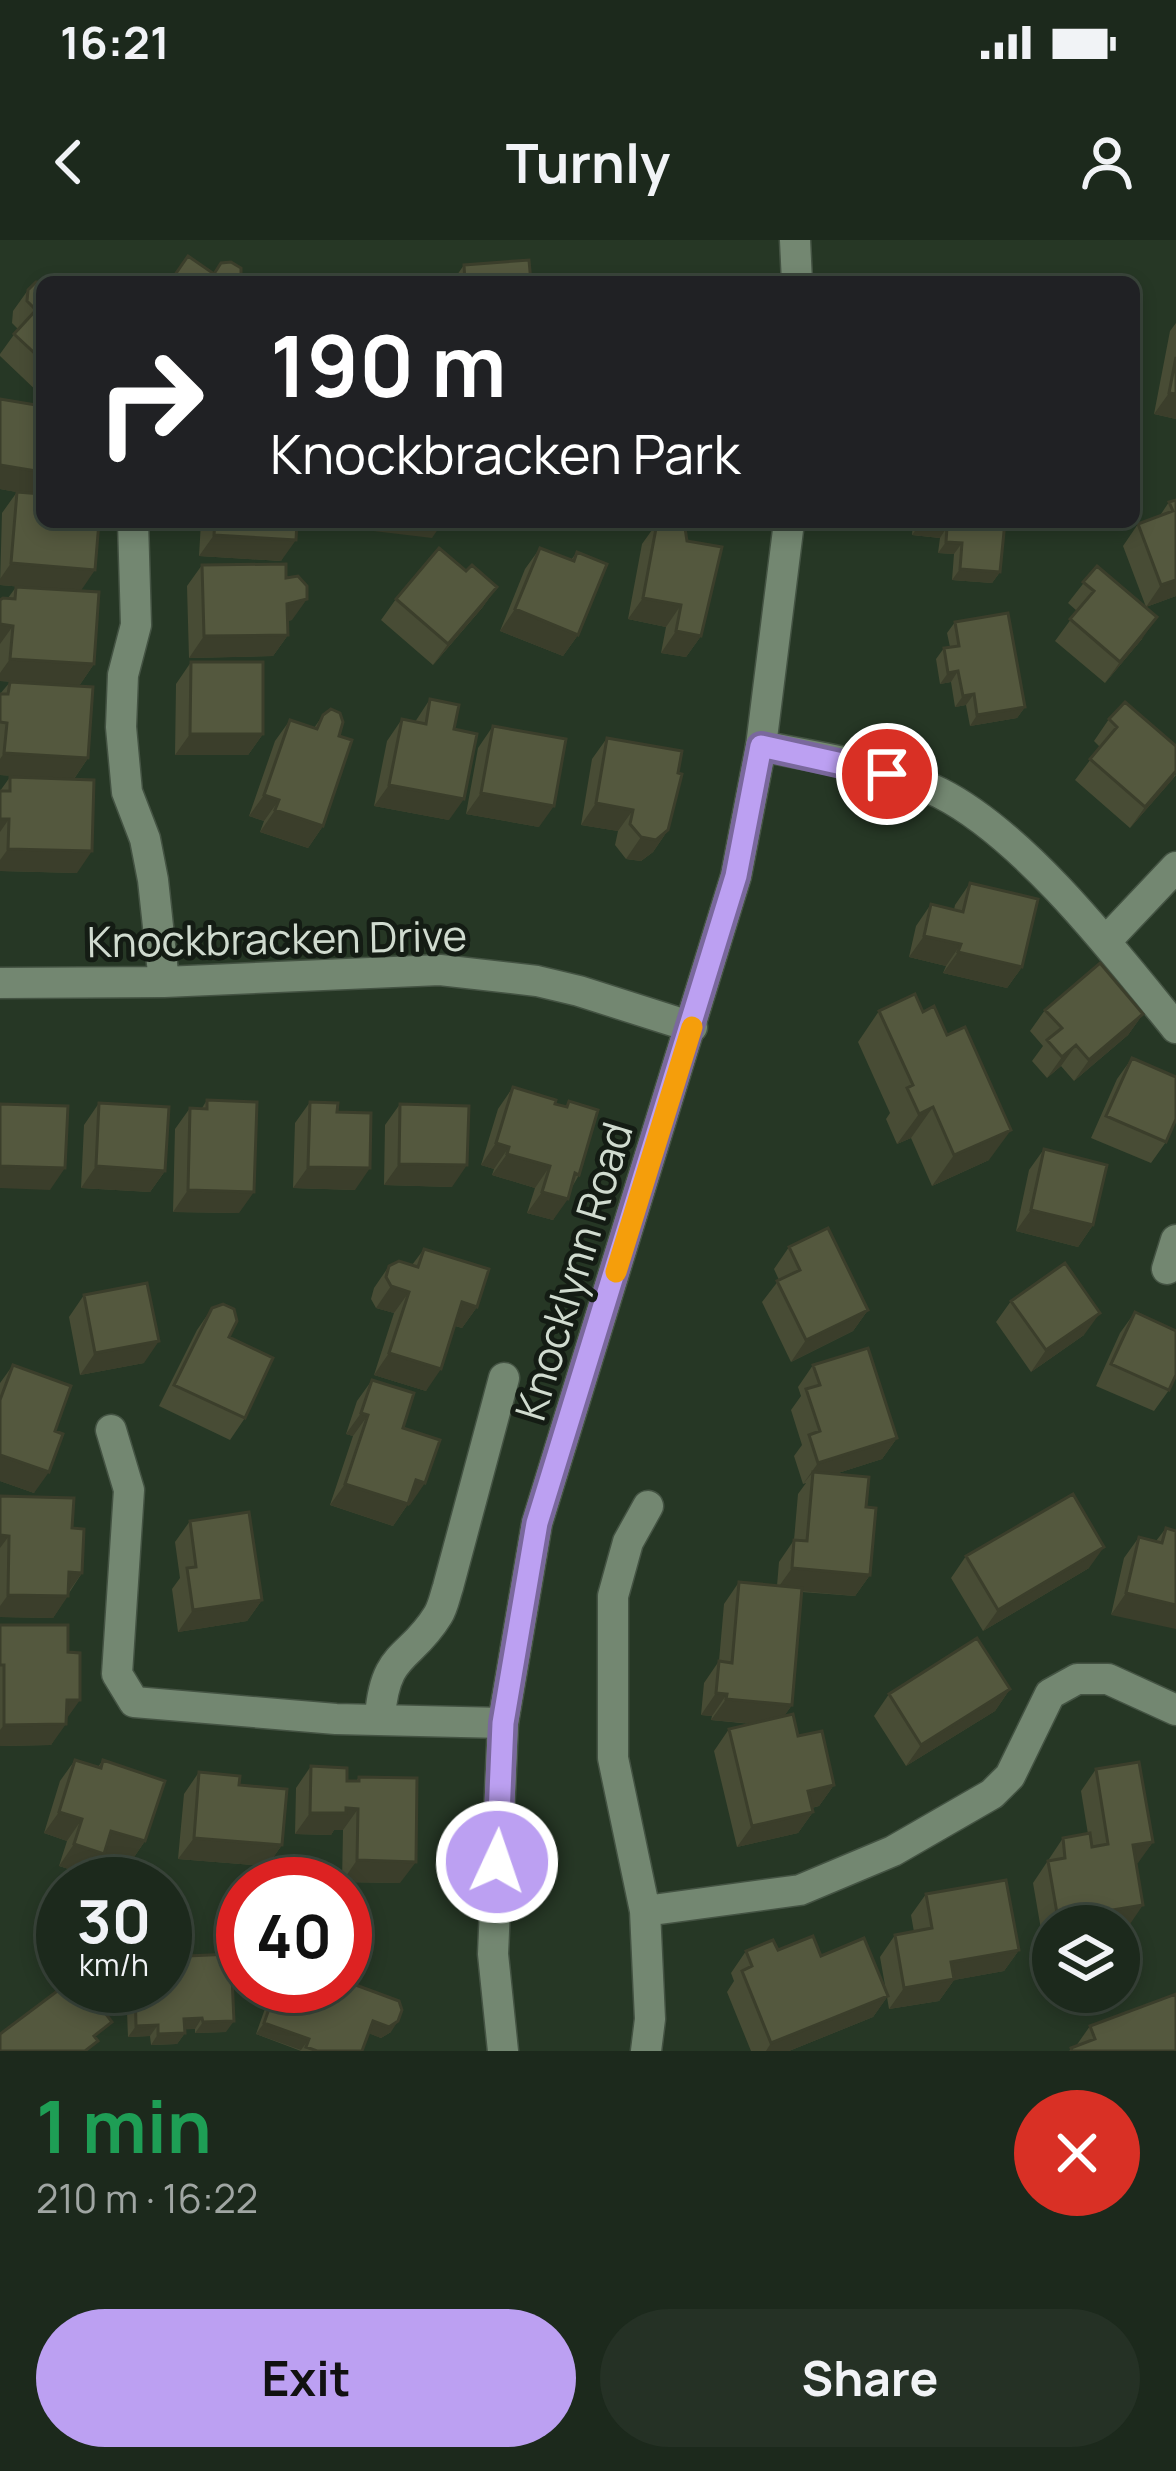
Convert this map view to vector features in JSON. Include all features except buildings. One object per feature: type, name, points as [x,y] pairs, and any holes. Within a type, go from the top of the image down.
[{"type":"street","points":[[795,240],[796,276]]},
{"type":"street","points":[[133,528],[136,625],[124,675],[121,727],[127,792],[145,839],[153,880],[164,982]]},
{"type":"street","name":"Knocklynn Road","points":[[503,2051],[493,1954],[503,1723],[537,1523],[736,876],[761,746],[788,528]]},
{"type":"street","points":[[761,746],[876,770],[940,793],[985,822],[1106,940],[1176,1028]]},
{"type":"street","points":[[1106,940],[1176,868]]},
{"type":"street","name":"Knockbracken Drive","points":[[0,983],[459,972],[579,991],[692,1027]]},
{"type":"street","points":[[380,1717],[386,1678],[438,1616],[504,1378]]},
{"type":"street","points":[[111,1430],[129,1490],[117,1674],[134,1702],[336,1719],[503,1723]]},
{"type":"street","points":[[646,2051],[650,2019],[645,1911],[613,1758],[613,1596],[628,1542],[649,1506]]},
{"type":"street","points":[[645,1911],[800,1890],[892,1851],[992,1794],[1010,1777],[1050,1694],[1076,1679],[1108,1679],[1176,1711]]},
{"type":"slow traffic","points":[[616,1272],[692,1027]]},
{"type":"route","points":[[497,1862],[503,1723],[537,1523],[736,876],[761,746],[887,774]]}]
